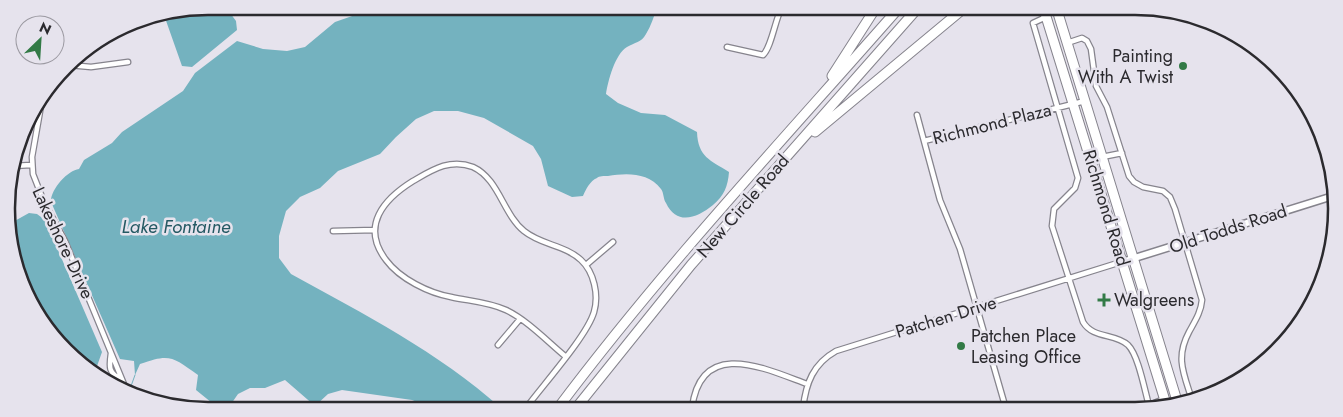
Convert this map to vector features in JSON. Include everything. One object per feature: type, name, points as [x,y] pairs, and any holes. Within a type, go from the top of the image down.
[{"type":"highway","points":[[770,154],[839,67],[871,15]]},
{"type":"highway","name":"New Circle Road","points":[[563,402],[620,328],[893,15]]},
{"type":"highway","name":"New Circle Road","points":[[581,402],[648,317],[912,15]]},
{"type":"highway","points":[[775,170],[817,130],[956,15]]},
{"type":"highway","name":"Richmond Road","points":[[1046,15],[1164,399]]},
{"type":"highway","name":"Richmond Road","points":[[1058,15],[1176,397]]},
{"type":"main road","name":"Old Todds Road","points":[[1122,262],[1328,198]]},
{"type":"street","points":[[726,47],[763,55],[768,50],[774,25],[779,15]]},
{"type":"street","points":[[1043,15],[1033,23],[1078,178],[1075,188],[1054,209],[1051,219],[1070,278],[1076,306],[1085,326],[1099,335],[1124,342],[1130,348],[1147,402]]},
{"type":"street","points":[[1067,43],[1082,38],[1089,43],[1093,57],[1096,86],[1107,108],[1134,182],[1142,187],[1160,190],[1170,197],[1202,300],[1201,309],[1181,351],[1182,365],[1190,394]]},
{"type":"street","points":[[78,66],[91,67],[128,62]]},
{"type":"street","name":"Richmond Plaza","points":[[917,116],[924,141],[1085,101]]},
{"type":"street","name":"Lakeshore Drive","points":[[39,115],[31,164],[37,188],[66,241],[122,380]]},
{"type":"street","points":[[924,141],[937,190],[956,236],[1004,402]]},
{"type":"street","points":[[1102,158],[1122,153]]},
{"type":"street","points":[[20,165],[31,164]]},
{"type":"street","points":[[530,402],[587,327],[594,312],[595,290],[586,265],[570,252],[525,232],[509,214],[487,177],[478,170],[464,165],[441,166],[393,194],[379,213],[375,230],[379,247],[386,261],[417,284],[440,294],[501,308],[520,319],[565,356]]},
{"type":"street","points":[[333,231],[375,230]]},
{"type":"street","points":[[586,265],[613,242]]},
{"type":"street","name":"Patchen Drive","points":[[804,402],[807,384],[820,363],[836,351],[1122,262]]},
{"type":"street","points":[[498,345],[520,319]]},
{"type":"street","name":"Lakeshore Drive","points":[[112,353],[110,370],[112,374],[122,380]]},
{"type":"street","points":[[693,402],[694,395],[704,378],[716,368],[730,363],[752,365],[807,384]]},
{"type":"water","points":[[196,15],[232,15],[236,21],[237,30],[192,67],[182,66],[166,20]]},
{"type":"water","name":"Lake Fontaine","points":[[355,15],[654,15],[644,37],[627,47],[619,55],[610,75],[606,94],[618,103],[641,113],[665,115],[697,132],[700,147],[706,157],[729,172],[725,190],[717,202],[707,210],[688,218],[676,215],[671,210],[656,183],[636,175],[622,174],[599,177],[590,183],[583,196],[572,197],[548,186],[541,159],[533,146],[484,118],[458,111],[434,111],[416,119],[380,154],[338,171],[320,188],[300,197],[286,211],[279,236],[279,258],[291,274],[400,335],[452,369],[494,402],[417,402],[342,390],[328,394],[319,402],[310,402],[285,380],[265,388],[250,388],[238,394],[232,402],[211,402],[196,390],[198,375],[177,361],[165,358],[140,364],[135,375],[134,361],[120,359],[51,202],[53,192],[60,181],[79,169],[84,160],[112,143],[122,132],[183,91],[195,73],[237,41],[263,49],[287,51],[305,47],[335,22]]},
{"type":"water","points":[[29,213],[37,214],[45,220],[102,352],[97,366],[81,354],[63,336],[41,305],[25,271],[15,221]]},
{"type":"waterway","points":[[131,386],[135,375]]},
{"type":"place","name":"Painting With A Twist","points":[[1183,66]]},
{"type":"place","name":"Walgreens","points":[[1104,300]]},
{"type":"place","name":"Patchen Place Leasing Office","points":[[961,346]]}]
